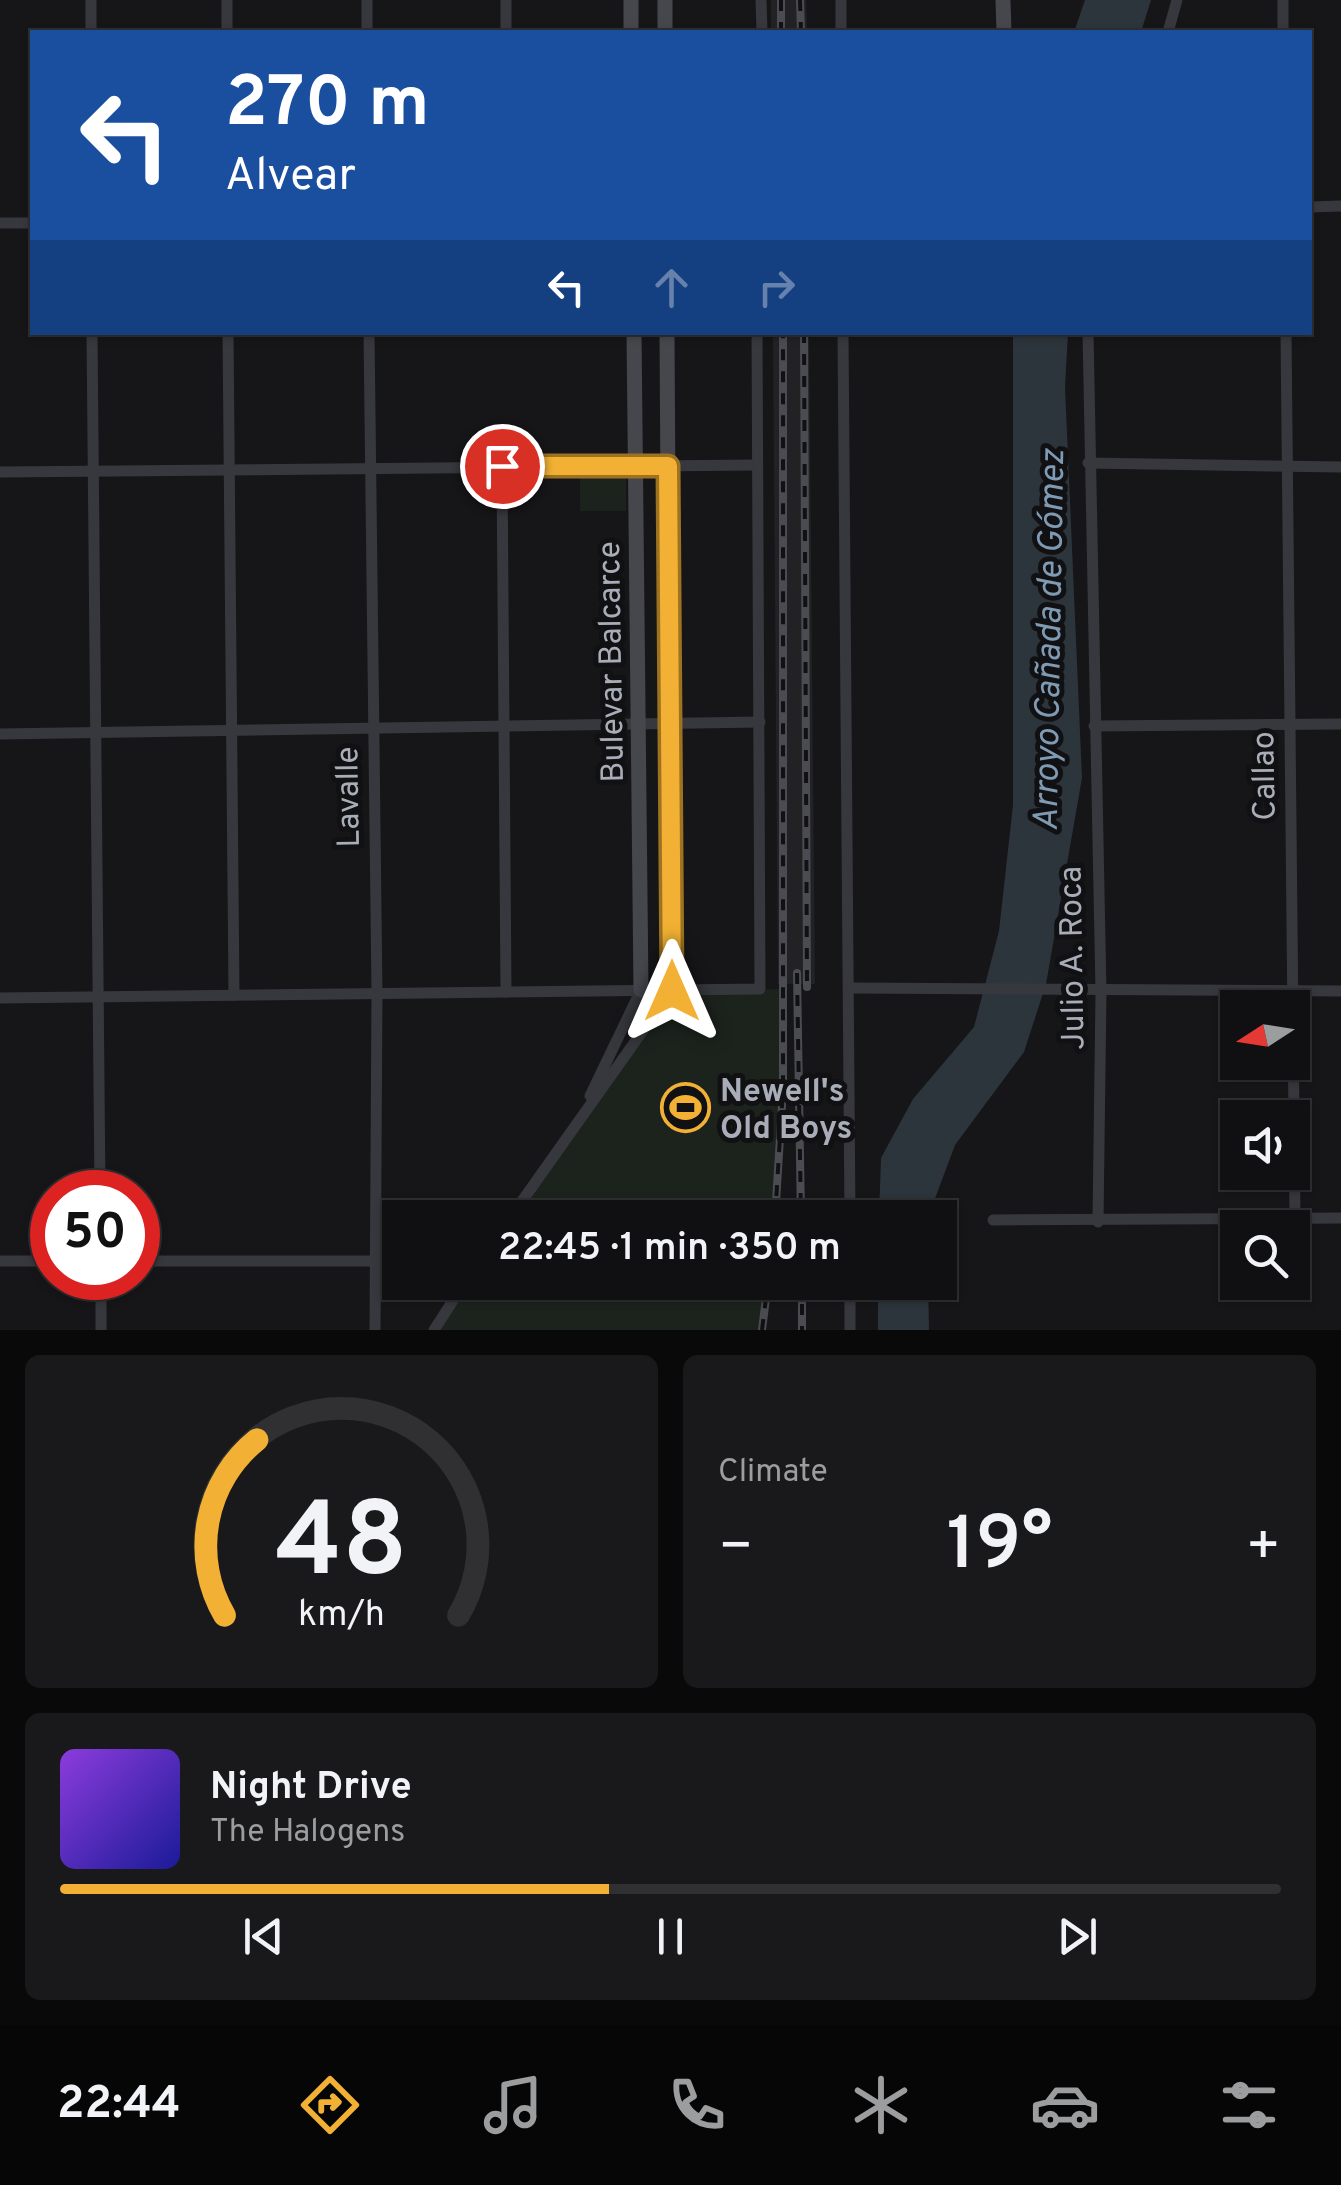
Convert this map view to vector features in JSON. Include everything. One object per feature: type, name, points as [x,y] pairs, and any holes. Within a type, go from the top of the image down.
[{"type":"main road","points":[[631,0],[631,30]]},
{"type":"main road","points":[[665,0],[665,30]]},
{"type":"main road","points":[[1004,0],[1004,30]]},
{"type":"main road","name":"Bulevar Balcarce","points":[[634,335],[641,990]]},
{"type":"main road","name":"Bulevar Balcarce","points":[[667,335],[673,991]]},
{"type":"street","points":[[91,0],[91,30]]},
{"type":"street","points":[[227,0],[227,30]]},
{"type":"street","points":[[367,0],[367,30]]},
{"type":"street","points":[[506,0],[506,30]]},
{"type":"street","points":[[761,0],[762,30]]},
{"type":"street","points":[[841,0],[841,30]]},
{"type":"street","points":[[1169,30],[1177,0]]},
{"type":"street","points":[[1283,0],[1284,30]]},
{"type":"street","points":[[1312,206],[1341,206]]},
{"type":"street","points":[[0,223],[30,223]]},
{"type":"street","points":[[92,335],[100,1170]]},
{"type":"street","points":[[228,335],[234,995]]},
{"type":"street","name":"Lavalle","points":[[369,335],[378,993],[375,1330]]},
{"type":"street","points":[[0,998],[760,990],[757,335]]},
{"type":"street","points":[[843,335],[852,988],[850,1200]]},
{"type":"street","name":"Julio A. Roca","points":[[1088,335],[1101,992],[1098,1222]]},
{"type":"street","name":"Callao","points":[[1286,335],[1293,990]]},
{"type":"street","points":[[1088,463],[1341,467]]},
{"type":"street","points":[[0,472],[757,465]]},
{"type":"street","points":[[502,466],[506,992]]},
{"type":"street","points":[[0,734],[760,722]]},
{"type":"street","points":[[1094,726],[1341,724]]},
{"type":"street","points":[[852,988],[1220,991]]},
{"type":"street","points":[[574,1127],[641,990]]},
{"type":"street","points":[[523,1200],[673,991]]},
{"type":"street","points":[[1310,991],[1341,991]]},
{"type":"street","name":"Callao","points":[[1294,1080],[1295,1210]]},
{"type":"street","points":[[1310,1218],[1341,1218]]},
{"type":"street","points":[[993,1220],[1220,1220]]},
{"type":"street","points":[[160,1261],[382,1260]]},
{"type":"street","points":[[0,1261],[30,1261]]},
{"type":"street","points":[[101,1300],[101,1330]]},
{"type":"street","points":[[434,1330],[453,1300]]},
{"type":"street","points":[[850,1300],[850,1330]]},
{"type":"shaded area","points":[[771,0],[806,0],[807,30],[771,30]]},
{"type":"shaded area","points":[[773,335],[809,335],[815,984],[778,984]]},
{"type":"shaded area","points":[[580,475],[626,475],[626,511],[580,511]]},
{"type":"shaded area","name":"Newell's Old Boys","points":[[783,989],[776,1200],[523,1200],[671,991]]},
{"type":"shaded area","points":[[454,1300],[766,1300],[762,1330],[434,1330]]},
{"type":"water","points":[[1085,0],[1151,0],[1142,30],[1075,30]]},
{"type":"water","name":"Arroyo Cañada de Gómez","points":[[1013,335],[1068,335],[1065,387],[1082,778],[1046,984],[1024,1052],[955,1145],[934,1200],[880,1200],[881,1158],[913,1099],[974,1027],[999,931],[1013,805]]},
{"type":"water","points":[[878,1300],[928,1300],[929,1330],[878,1330]]},
{"type":"railway","points":[[781,0],[781,30]]},
{"type":"railway","points":[[800,0],[801,30]]},
{"type":"railway","points":[[776,1200],[783,1089],[783,335]]},
{"type":"railway","points":[[804,335],[807,987]]},
{"type":"railway","points":[[797,973],[801,1200]]},
{"type":"railway","points":[[762,1330],[766,1300]]},
{"type":"railway","points":[[802,1300],[802,1330]]},
{"type":"place","name":"Newell's Old Boys","points":[[685,1108]]},
{"type":"route","points":[[502,466],[668,466],[672,991]]}]
